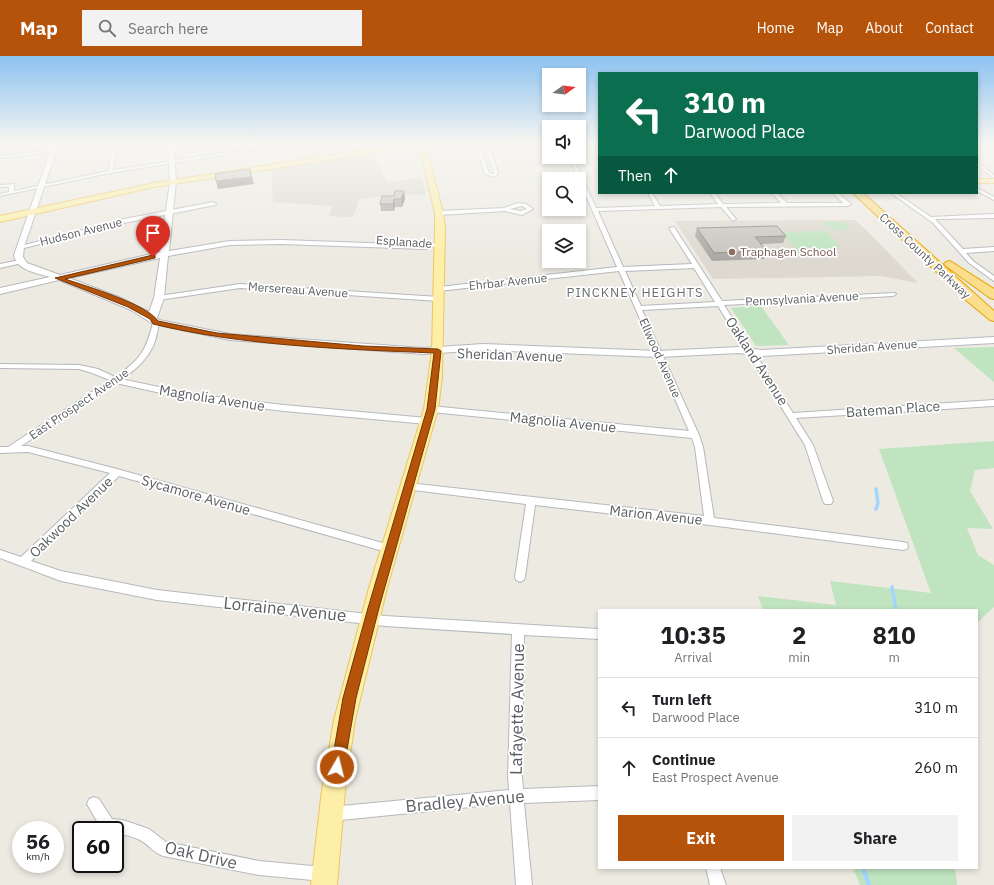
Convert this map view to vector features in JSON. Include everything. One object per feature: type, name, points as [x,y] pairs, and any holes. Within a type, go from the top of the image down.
[{"type":"highway","points":[[848,194],[862,205],[886,220]]},
{"type":"highway","name":"Cross County Parkway","points":[[859,194],[978,305],[994,318]]},
{"type":"highway","name":"Cross County Parkway","points":[[874,194],[890,208]]},
{"type":"highway","name":"Cross County Parkway","points":[[994,295],[948,261],[994,304]]},
{"type":"main road","points":[[0,219],[107,194],[173,182]]},
{"type":"main road","points":[[324,880],[341,740],[349,698],[370,619],[429,415],[438,351],[440,244],[439,213],[431,182]]},
{"type":"street","points":[[20,262],[18,258],[20,247],[43,182]]},
{"type":"street","points":[[0,195],[63,182]]},
{"type":"street","points":[[0,266],[20,262],[54,277],[131,305],[154,320],[159,298],[173,182]]},
{"type":"street","name":"Ellwood Avenue","points":[[582,182],[619,269],[695,435],[699,447],[710,521]]},
{"type":"street","points":[[0,186],[12,185],[10,193]]},
{"type":"street","points":[[978,190],[994,199]]},
{"type":"street","points":[[651,194],[658,208]]},
{"type":"street","points":[[713,194],[733,219]]},
{"type":"street","points":[[775,194],[786,205]]},
{"type":"street","points":[[595,210],[848,204],[837,194]]},
{"type":"street","points":[[895,194],[931,218],[972,262],[994,279]]},
{"type":"street","name":"Hudson Avenue","points":[[20,247],[91,229],[213,204]]},
{"type":"street","points":[[439,213],[505,209]]},
{"type":"street","points":[[931,218],[994,216]]},
{"type":"street","name":"Oakland Avenue","points":[[672,228],[809,445],[828,501]]},
{"type":"street","name":"Esplanade","points":[[0,292],[54,277],[164,251],[208,246],[265,242],[420,247],[440,244]]},
{"type":"street","points":[[962,250],[994,249]]},
{"type":"street","name":"Ehrbar Avenue","points":[[439,294],[619,269],[696,266]]},
{"type":"street","name":"Esplanade","points":[[0,286],[54,277]]},
{"type":"street","name":"Mersereau Avenue","points":[[159,298],[240,286],[439,294]]},
{"type":"street","name":"Pennsylvania Avenue","points":[[638,308],[893,294]]},
{"type":"street","points":[[131,305],[151,302],[159,298]]},
{"type":"street","name":"Sheridan Avenue","points":[[154,320],[230,337],[363,348],[438,351],[455,354],[659,357],[744,356],[750,353],[994,340]]},
{"type":"street","name":"East Prospect Avenue","points":[[12,448],[129,371],[148,350],[152,341],[154,320]]},
{"type":"street","name":"Magnolia Avenue","points":[[0,366],[79,367],[95,371],[116,380],[192,397],[233,403],[429,415],[695,435]]},
{"type":"street","name":"Bateman Place","points":[[792,416],[994,403]]},
{"type":"street","name":"Sycamore Avenue","points":[[0,450],[12,448],[28,449],[117,472],[390,549]]},
{"type":"street","name":"Oakwood Avenue","points":[[24,561],[117,472]]},
{"type":"street","name":"Marion Avenue","points":[[408,487],[710,521],[903,546]]},
{"type":"street","points":[[520,577],[531,500]]},
{"type":"street","name":"Lorraine Avenue","points":[[0,554],[24,561],[61,576],[157,595],[370,619],[598,634]]},
{"type":"street","name":"Lafayette Avenue","points":[[518,629],[516,796],[524,885]]},
{"type":"street","name":"Bradley Avenue","points":[[331,814],[516,796],[598,793]]},
{"type":"street","name":"Oak Drive","points":[[94,804],[108,826],[123,827],[144,834],[163,849],[324,880]]},
{"type":"street","points":[[713,869],[718,885]]},
{"type":"shaded area","points":[[272,182],[422,182],[426,195],[382,196],[359,200],[353,217],[329,216],[332,206],[273,202]]},
{"type":"shaded area","points":[[856,220],[918,283],[881,276],[713,279],[675,221]]},
{"type":"green space","points":[[822,222],[843,222],[852,229],[831,230]]},
{"type":"green space","points":[[827,231],[840,247],[828,254],[801,255],[781,232]]},
{"type":"green space","points":[[761,306],[789,345],[756,346],[731,308]]},
{"type":"green space","points":[[994,347],[994,382],[954,348]]},
{"type":"green space","points":[[994,441],[994,468],[975,470],[970,491],[993,529],[967,528],[978,555],[994,565],[994,607],[978,622],[978,609],[763,609],[758,596],[836,605],[830,581],[931,593],[879,449]]},
{"type":"green space","points":[[853,869],[955,869],[957,885],[860,885]]},
{"type":"building","points":[[395,191],[404,191],[401,199],[394,199],[393,204],[380,204],[382,196],[394,196]]},
{"type":"building","points":[[777,226],[786,236],[755,237],[767,251],[714,253],[697,228]]},
{"type":"waterway","points":[[876,489],[878,503],[876,509]]},
{"type":"waterway","points":[[892,587],[896,609]]},
{"type":"waterway","points":[[863,869],[869,885]]},
{"type":"place","name":"Traphagen School","points":[[732,252]]},
{"type":"district","name":"PINCKNEY HEIGHTS","points":[[635,292]]},
{"type":"route","points":[[153,257],[59,278],[131,305],[156,322],[217,336],[363,348],[438,351],[434,395],[431,409],[373,608],[349,698],[337,767]]}]
